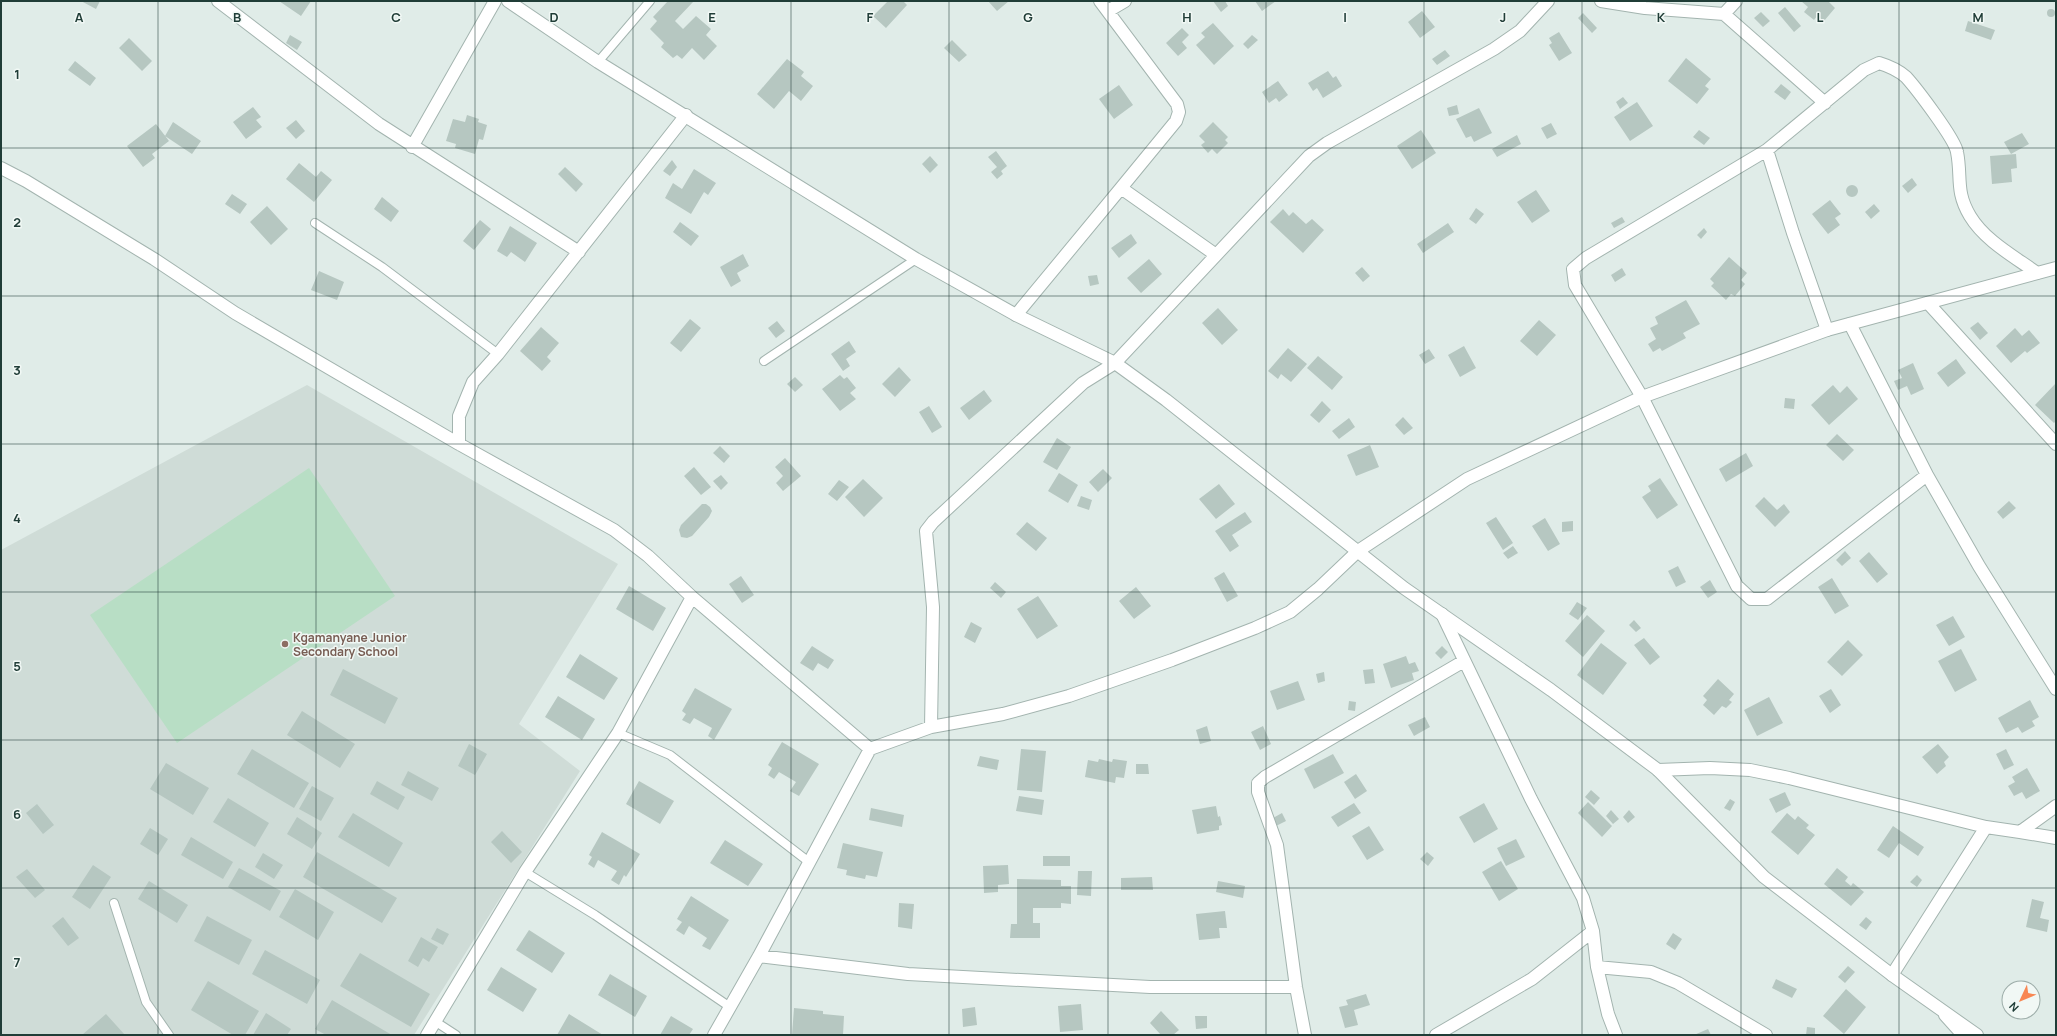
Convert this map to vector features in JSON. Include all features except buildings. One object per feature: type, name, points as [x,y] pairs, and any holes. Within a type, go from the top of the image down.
[{"type":"street","points":[[218,1],[339,95],[412,147],[464,177],[579,252]]},
{"type":"street","points":[[412,147],[495,1]]},
{"type":"street","points":[[508,1],[598,62],[686,115],[916,259],[1016,315],[1115,363],[1166,400],[1404,588],[1606,730],[1658,770],[1764,877],[1892,975],[1977,1035]]},
{"type":"street","points":[[1016,315],[1176,121],[1179,112],[1177,104],[1104,6],[1125,1]]},
{"type":"street","points":[[931,727],[933,608],[926,532],[933,522],[1083,383],[1115,363],[1309,156],[1327,143],[1494,49],[1520,31],[1548,1]]},
{"type":"street","points":[[1602,1],[1645,8],[1724,14],[1825,103]]},
{"type":"street","points":[[1724,14],[1736,1]]},
{"type":"street","points":[[1927,475],[1767,599],[1751,599],[1737,586],[1642,397],[1575,286],[1573,269],[1586,258],[1767,150],[1864,70],[1879,63],[1893,68],[1905,77],[1953,141],[1957,151],[1959,191],[1970,216],[1989,238],[2037,273]]},
{"type":"street","points":[[459,444],[459,416],[472,382],[498,354],[686,115]]},
{"type":"street","points":[[1767,150],[1793,233],[1827,330]]},
{"type":"street","points":[[1,168],[26,181],[140,251],[235,313],[459,444],[614,530],[648,556],[692,597],[870,749]]},
{"type":"street","points":[[1121,188],[1216,255]]},
{"type":"street","points":[[714,1035],[759,956],[870,749],[931,727],[1003,714],[1069,696],[1172,660],[1255,628],[1290,612],[1318,589],[1358,551],[1468,479],[1642,397],[1827,330],[2056,268]]},
{"type":"street","points":[[1928,303],[2056,444]]},
{"type":"street","points":[[1850,324],[1927,475],[1979,566],[2056,689]]},
{"type":"street","points":[[427,1035],[525,872],[618,733],[692,597]]},
{"type":"street","points":[[1442,614],[1531,799],[1583,898],[1593,931],[1597,967],[1608,1014],[1616,1035]]},
{"type":"street","points":[[1305,1035],[1296,987],[1277,844],[1258,792],[1258,783],[1265,777],[1464,661]]},
{"type":"street","points":[[1658,770],[1710,768],[1750,770],[1797,780],[1986,827],[2056,838]]},
{"type":"street","points":[[2020,832],[2056,806]]},
{"type":"street","points":[[1892,975],[1986,827]]},
{"type":"street","points":[[1436,1035],[1532,980],[1593,931]]},
{"type":"street","points":[[759,956],[916,974],[1150,987],[1296,987]]},
{"type":"street","points":[[1597,967],[1651,972],[1678,983],[1766,1035]]},
{"type":"street","points":[[1933,1003],[1963,1035]]},
{"type":"lane","points":[[598,62],[650,1]]},
{"type":"lane","points":[[315,223],[382,267],[498,354]]},
{"type":"lane","points":[[764,361],[916,259]]},
{"type":"lane","points":[[618,733],[670,755],[809,862]]},
{"type":"lane","points":[[525,872],[595,915],[730,1007]]},
{"type":"lane","points":[[114,902],[146,1002],[169,1035]]},
{"type":"lane","points":[[436,1022],[456,1035]]},
{"type":"shaded area","name":"Kgamanyane Junior Secondary School","points":[[307,385],[618,564],[519,724],[580,771],[414,1035],[1,1035],[1,550]]},
{"type":"green space","points":[[309,468],[395,596],[177,743],[90,615]]},
{"type":"place","name":"Kgamanyane Junior Secondary School","points":[[285,644]]}]
